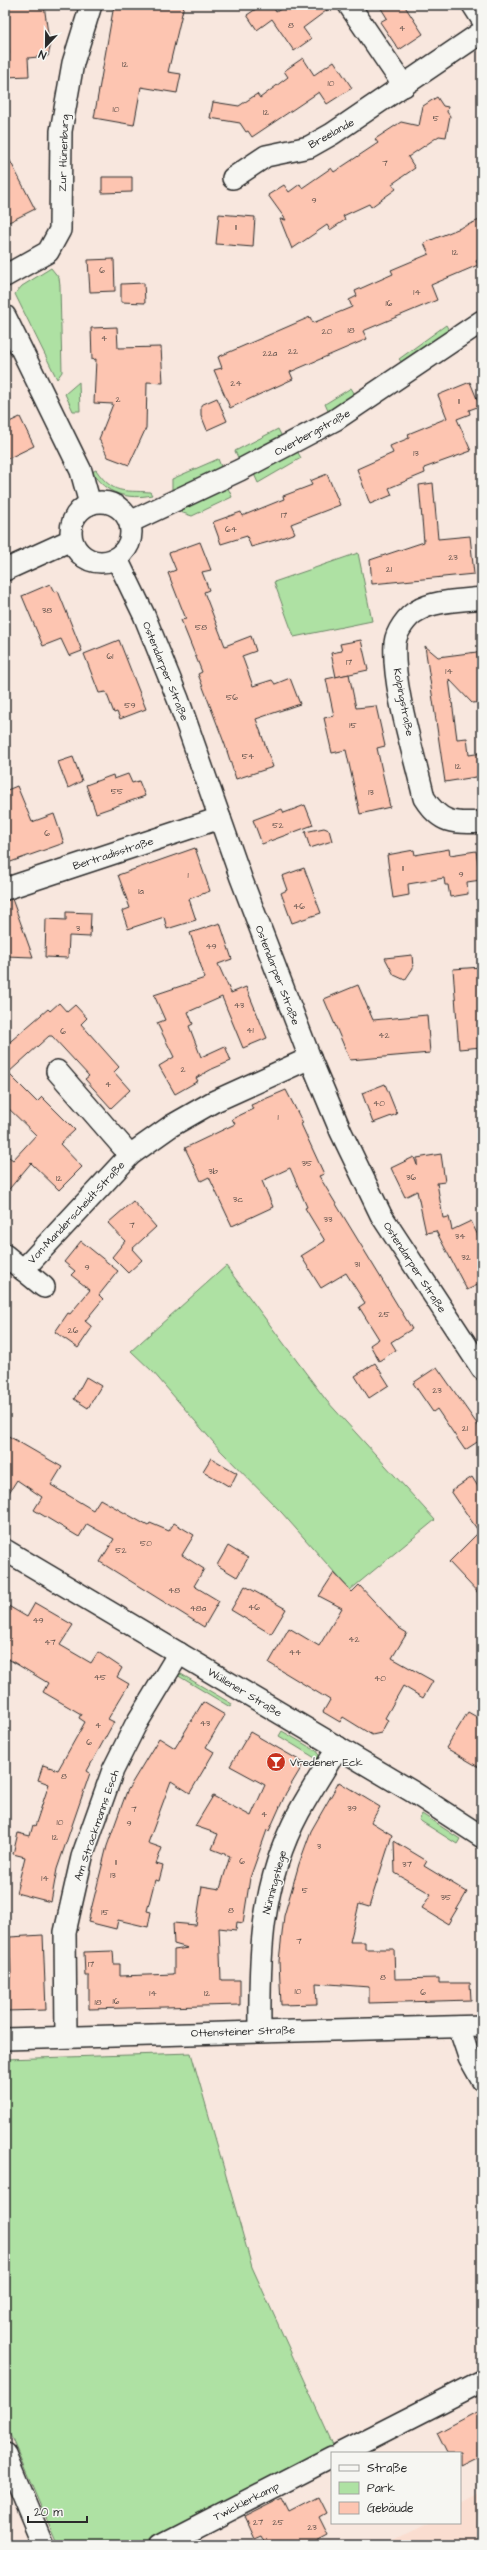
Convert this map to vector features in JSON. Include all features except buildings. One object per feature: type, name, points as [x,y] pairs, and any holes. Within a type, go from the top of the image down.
[{"type":"street","name":"Zur Hünenburg","points":[[5,276],[48,252],[60,230],[61,131],[73,63],[91,5]]},
{"type":"street","points":[[348,5],[404,86]]},
{"type":"street","points":[[473,5],[482,19]]},
{"type":"street","name":"Breelande","points":[[232,178],[266,156],[309,146],[332,134],[482,32]]},
{"type":"street","points":[[5,316],[81,471],[90,504]]},
{"type":"street","name":"Overbergstraße","points":[[130,522],[240,470],[335,420],[482,321]]},
{"type":"street","points":[[99,502],[113,505],[125,513],[130,522],[132,530],[128,546],[117,559],[108,562],[89,561],[81,556],[71,540],[70,531],[76,515],[90,504],[99,502]]},
{"type":"street","points":[[5,570],[71,540]]},
{"type":"street","name":"Ostendarper Straße","points":[[117,559],[144,615],[175,692],[220,818],[310,1058],[344,1138],[381,1215],[482,1370]]},
{"type":"street","name":"Kolpingstraße","points":[[482,598],[432,605],[416,611],[403,624],[395,641],[396,676],[424,798],[433,813],[447,820],[482,822]]},
{"type":"street","name":"Bertradisstraße","points":[[5,889],[220,818]]},
{"type":"street","name":"Von-Manderscheidt-Straße","points":[[23,1270],[130,1155],[171,1126],[213,1102],[310,1058]]},
{"type":"street","name":"Von-Manderscheidt-Straße","points":[[57,1071],[130,1155]]},
{"type":"street","points":[[5,1255],[44,1287]]},
{"type":"street","name":"Wüllener Straße","points":[[5,1550],[338,1747],[447,1813],[482,1837]]},
{"type":"street","name":"Am Strackmanns Esch","points":[[66,2036],[65,1932],[82,1857],[113,1770],[135,1726],[179,1653]]},
{"type":"street","name":"Nünningstiege","points":[[260,2031],[260,1951],[265,1910],[274,1874],[298,1813],[338,1747]]},
{"type":"street","name":"Ottensteiner Straße","points":[[5,2038],[482,2026]]},
{"type":"street","points":[[459,2027],[464,2045],[482,2080]]},
{"type":"street","points":[[342,2452],[482,2381]]},
{"type":"street","points":[[5,2454],[43,2545]]},
{"type":"street","name":"Twicklerkamp","points":[[161,2545],[331,2458]]},
{"type":"shaded area","points":[[482,2492],[482,2545],[382,2545],[422,2524],[461,2524],[461,2503]]},
{"type":"green space","points":[[51,268],[59,278],[60,286],[62,372],[57,379],[15,294],[22,286]]},
{"type":"green space","points":[[446,325],[450,332],[403,364],[399,359]]},
{"type":"green space","points":[[79,382],[80,411],[73,411],[65,394]]},
{"type":"green space","points":[[351,388],[356,396],[329,413],[325,404]]},
{"type":"green space","points":[[278,429],[283,439],[239,460],[235,451]]},
{"type":"green space","points":[[297,451],[301,458],[258,483],[254,474]]},
{"type":"green space","points":[[218,459],[222,469],[172,491],[172,479]]},
{"type":"green space","points":[[96,470],[108,484],[119,490],[150,492],[152,495],[134,497],[118,494],[103,486],[97,480],[92,472]]},
{"type":"green space","points":[[227,486],[232,497],[192,516],[174,510]]},
{"type":"green space","points":[[358,553],[372,621],[294,637],[274,582]]},
{"type":"green space","points":[[226,1266],[326,1400],[435,1520],[350,1590],[282,1513],[220,1450],[153,1372],[131,1351]]},
{"type":"green space","points":[[181,1674],[232,1704],[230,1707],[177,1675]]},
{"type":"green space","points":[[282,1731],[318,1752],[320,1761],[279,1736]]},
{"type":"green space","points":[[422,1814],[460,1839],[457,1844],[419,1820]]},
{"type":"green space","points":[[191,2053],[252,2267],[334,2447],[139,2545],[58,2545],[5,2423],[5,2059]]},
{"type":"place","name":"Vredener Eck","points":[[276,1762]]}]
